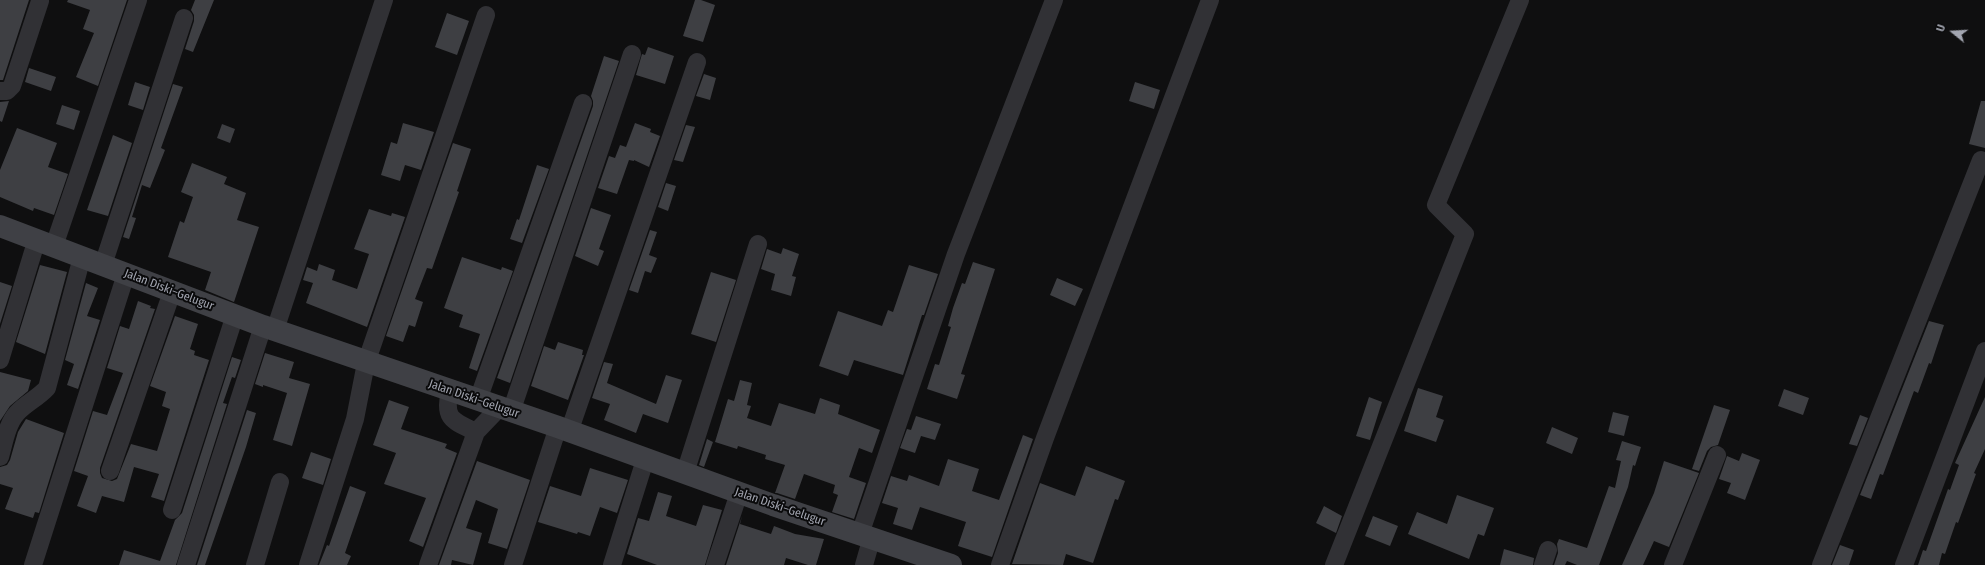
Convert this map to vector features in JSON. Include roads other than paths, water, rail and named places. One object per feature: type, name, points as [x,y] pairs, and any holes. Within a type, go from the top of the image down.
[{"type":"main road","name":"Jalan Diski–Gelugur","points":[[0,226],[46,242],[172,292],[366,363],[478,400],[941,563]]},
{"type":"street","points":[[0,360],[138,0]]},
{"type":"street","points":[[186,565],[384,0]]},
{"type":"street","points":[[864,565],[866,536],[956,254],[1054,0]]},
{"type":"street","points":[[1000,565],[1045,438],[1210,0]]},
{"type":"street","points":[[1334,565],[1465,234],[1436,205],[1520,0]]},
{"type":"street","points":[[0,91],[7,91],[12,86],[40,1]]},
{"type":"street","points":[[308,565],[355,419],[366,363],[486,15]]},
{"type":"street","points":[[103,265],[184,18]]},
{"type":"street","points":[[428,565],[476,432],[505,410],[632,54]]},
{"type":"street","points":[[513,565],[697,62]]},
{"type":"street","points":[[478,400],[583,103]]},
{"type":"street","points":[[1821,565],[1981,160]]},
{"type":"street","points":[[685,474],[758,244]]},
{"type":"street","points":[[0,457],[11,422],[16,414],[41,395],[46,388],[82,257]]},
{"type":"street","points":[[33,565],[126,274]]},
{"type":"street","points":[[110,471],[172,292]]},
{"type":"street","points":[[172,510],[235,315]]},
{"type":"street","points":[[1904,565],[1985,351]]},
{"type":"street","points":[[450,391],[447,404],[450,417],[455,422],[476,432]]},
{"type":"street","points":[[1673,565],[1717,455]]},
{"type":"street","points":[[612,565],[645,460]]},
{"type":"street","points":[[254,565],[280,482]]},
{"type":"street","points":[[715,565],[739,493]]}]
